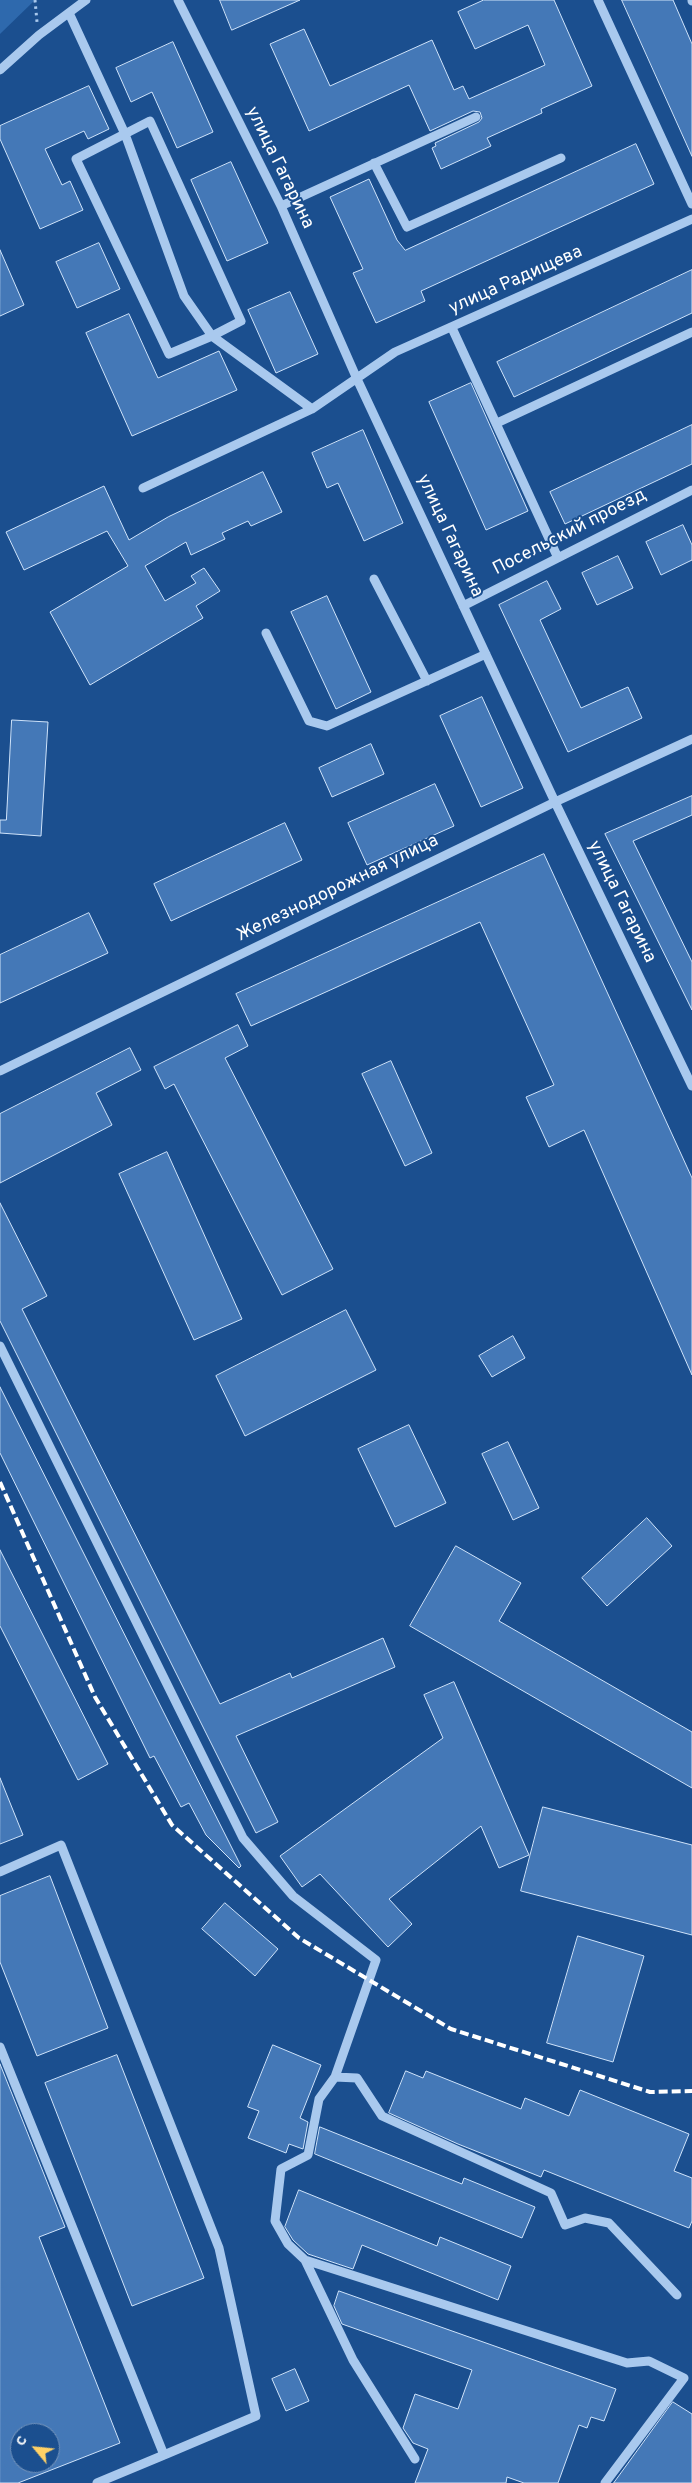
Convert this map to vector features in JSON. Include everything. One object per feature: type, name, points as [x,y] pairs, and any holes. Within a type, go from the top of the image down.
[{"type":"street","points":[[0,70],[39,35],[86,0]]},
{"type":"street","name":"улица Гагарина","points":[[178,0],[281,206],[357,379],[555,802],[692,1086]]},
{"type":"street","points":[[598,0],[692,204]]},
{"type":"street","points":[[69,13],[125,134],[184,296],[212,336],[312,409]]},
{"type":"street","points":[[281,206],[476,117]]},
{"type":"street","points":[[150,121],[241,321],[212,336],[169,354],[76,158],[150,121]]},
{"type":"street","points":[[374,163],[407,227],[561,158]]},
{"type":"street","name":"улица Радищева","points":[[143,488],[312,409],[395,352],[692,219]]},
{"type":"street","points":[[452,328],[558,558]]},
{"type":"street","points":[[497,423],[692,332]]},
{"type":"street","name":"Посельский проезд","points":[[464,606],[692,490]]},
{"type":"street","points":[[374,579],[426,681]]},
{"type":"street","points":[[266,633],[309,721],[327,726],[486,654]]},
{"type":"street","name":"Железнодорожная улица","points":[[0,1071],[555,802],[692,739]]},
{"type":"street","points":[[0,1346],[243,1838],[293,1896],[376,1960],[335,2077],[319,2100],[308,2155],[281,2168],[275,2220],[288,2244],[305,2260],[353,2360],[415,2459]]},
{"type":"street","points":[[0,1872],[61,1846],[219,2248],[256,2416],[97,2483]]},
{"type":"street","points":[[0,2047],[164,2456]]},
{"type":"street","points":[[335,2077],[357,2078],[382,2116],[551,2193],[565,2225],[585,2218],[609,2223],[677,2295]]},
{"type":"street","points":[[305,2260],[626,2363],[649,2361],[684,2378],[605,2483]]},
{"type":"path","points":[[35,0],[39,35]]},
{"type":"shaded area","points":[[0,0],[35,0],[0,34]]},
{"type":"building","points":[[220,0],[300,0],[232,30]]},
{"type":"building","points":[[484,0],[554,0],[592,86],[541,109],[542,113],[487,138],[491,146],[441,169],[432,148],[436,146],[435,143],[479,122],[482,118],[480,112],[473,111],[430,131],[409,85],[309,131],[270,44],[304,29],[330,86],[432,40],[454,90],[463,86],[469,99],[545,65],[528,25],[475,49],[458,12]]},
{"type":"building","points":[[622,0],[673,0],[692,44],[692,156]]},
{"type":"building","points":[[173,42],[213,132],[177,148],[152,92],[131,102],[116,68]]},
{"type":"building","points":[[89,86],[109,129],[88,139],[84,131],[45,149],[62,185],[70,181],[83,210],[40,229],[0,139],[0,126]]},
{"type":"building","points":[[636,144],[654,184],[421,291],[425,301],[376,323],[353,273],[363,269],[330,197],[369,179],[397,240],[405,250]]},
{"type":"building","points":[[231,162],[268,243],[227,261],[191,180]]},
{"type":"building","points":[[99,243],[120,289],[77,308],[56,262]]},
{"type":"building","points":[[0,250],[24,305],[0,316]]},
{"type":"building","points":[[692,270],[692,313],[514,397],[497,362]]},
{"type":"building","points":[[290,292],[318,354],[276,373],[248,310]]},
{"type":"building","points":[[129,314],[158,378],[219,351],[237,390],[132,436],[86,333]]},
{"type":"building","points":[[471,383],[528,511],[486,530],[429,402]]},
{"type":"building","points":[[692,425],[692,464],[565,524],[550,492]]},
{"type":"building","points":[[363,430],[403,523],[364,541],[338,483],[327,488],[312,453]]},
{"type":"building","points":[[263,472],[282,512],[251,526],[248,521],[222,533],[225,539],[191,555],[186,542],[145,566],[165,601],[196,583],[191,576],[204,568],[220,591],[196,606],[203,618],[90,685],[50,612],[128,566],[107,531],[24,570],[6,532],[104,486],[129,540],[168,517]]},
{"type":"building","points":[[683,525],[692,545],[692,560],[661,575],[646,542]]},
{"type":"building","points":[[618,556],[633,588],[597,605],[582,573]]},
{"type":"building","points":[[547,581],[561,609],[540,620],[581,708],[628,687],[642,718],[568,752],[499,605]]},
{"type":"building","points":[[327,596],[371,692],[336,709],[291,612]]},
{"type":"building","points":[[482,697],[523,788],[481,807],[440,716]]},
{"type":"building","points":[[12,720],[48,722],[41,836],[0,833],[0,820],[6,820]]},
{"type":"building","points":[[371,744],[384,774],[332,797],[319,768]]},
{"type":"building","points":[[435,784],[454,826],[367,865],[348,823]]},
{"type":"building","points":[[692,796],[692,815],[633,841],[692,962],[692,1010],[605,834]]},
{"type":"building","points":[[285,823],[302,860],[171,921],[154,884]]},
{"type":"building","points":[[544,854],[692,1178],[692,1375],[584,1130],[549,1147],[526,1097],[554,1085],[480,922],[251,1026],[236,994]]},
{"type":"building","points":[[89,913],[108,953],[0,1003],[0,955]]},
{"type":"building","points":[[238,1025],[248,1046],[225,1058],[333,1269],[282,1295],[174,1084],[165,1089],[154,1067]]},
{"type":"building","points":[[130,1048],[141,1070],[96,1093],[112,1125],[0,1183],[0,1114]]},
{"type":"building","points":[[391,1061],[432,1153],[405,1166],[362,1074]]},
{"type":"building","points":[[167,1152],[242,1319],[194,1340],[119,1174]]},
{"type":"building","points":[[0,1203],[47,1296],[22,1309],[220,1704],[290,1673],[292,1678],[383,1638],[395,1667],[236,1736],[278,1822],[256,1833],[0,1321]]},
{"type":"building","points":[[346,1310],[376,1370],[245,1436],[216,1376]]},
{"type":"building","points":[[513,1336],[525,1358],[492,1377],[479,1356]]},
{"type":"building","points":[[0,1387],[241,1866],[239,1868],[206,1835],[189,1803],[181,1807],[154,1756],[150,1758],[0,1453]]},
{"type":"building","points":[[409,1425],[446,1503],[395,1527],[358,1449]]},
{"type":"building","points":[[508,1442],[539,1508],[513,1520],[482,1454]]},
{"type":"building","points":[[647,1518],[672,1546],[607,1606],[582,1578]]},
{"type":"building","points":[[456,1546],[521,1583],[499,1621],[692,1732],[692,1788],[410,1626]]},
{"type":"building","points":[[0,1550],[108,1764],[78,1780],[0,1626]]},
{"type":"building","points":[[454,1682],[529,1855],[499,1868],[481,1826],[389,1899],[412,1924],[388,1947],[320,1874],[302,1887],[280,1856],[443,1738],[424,1695]]},
{"type":"building","points":[[0,1778],[23,1835],[0,1844]]},
{"type":"building","points":[[543,1807],[692,1845],[692,1935],[521,1891]]},
{"type":"building","points":[[50,1876],[108,2028],[37,2056],[0,1962],[0,1896]]},
{"type":"building","points":[[225,1903],[278,1949],[255,1976],[202,1929]]},
{"type":"building","points":[[578,1936],[644,1956],[613,2062],[547,2043]]},
{"type":"building","points":[[273,2045],[321,2065],[300,2118],[308,2122],[303,2149],[289,2144],[286,2153],[248,2138],[259,2111],[248,2107]]},
{"type":"building","points":[[117,2055],[204,2278],[132,2306],[45,2083]]},
{"type":"building","points":[[0,2064],[65,2227],[39,2237],[120,2443],[60,2467],[60,2423],[10,2423],[10,2473],[44,2473],[18,2483],[0,2483]]},
{"type":"building","points":[[406,2071],[423,2078],[426,2071],[521,2109],[525,2098],[569,2116],[580,2090],[689,2134],[674,2171],[692,2178],[692,2221],[689,2228],[544,2170],[541,2177],[458,2144],[389,2113]]},
{"type":"building","points":[[320,2127],[462,2184],[464,2178],[535,2207],[522,2238],[315,2154]]},
{"type":"building","points":[[299,2190],[437,2246],[440,2237],[511,2266],[498,2300],[362,2245],[353,2269],[308,2254],[293,2240],[285,2227]]},
{"type":"building","points":[[339,2291],[616,2389],[604,2421],[591,2417],[587,2428],[579,2425],[558,2483],[524,2483],[507,2477],[506,2483],[415,2483],[428,2449],[413,2443],[403,2428],[415,2394],[458,2409],[472,2370],[342,2324],[334,2306]]},
{"type":"building","points":[[295,2369],[309,2401],[286,2411],[272,2379]]},
{"type":"building","points":[[673,2402],[692,2414],[692,2483],[614,2483]]},
{"type":"railway","points":[[0,1482],[95,1697],[172,1825],[299,1938],[451,2029],[650,2092],[692,2091]]}]
